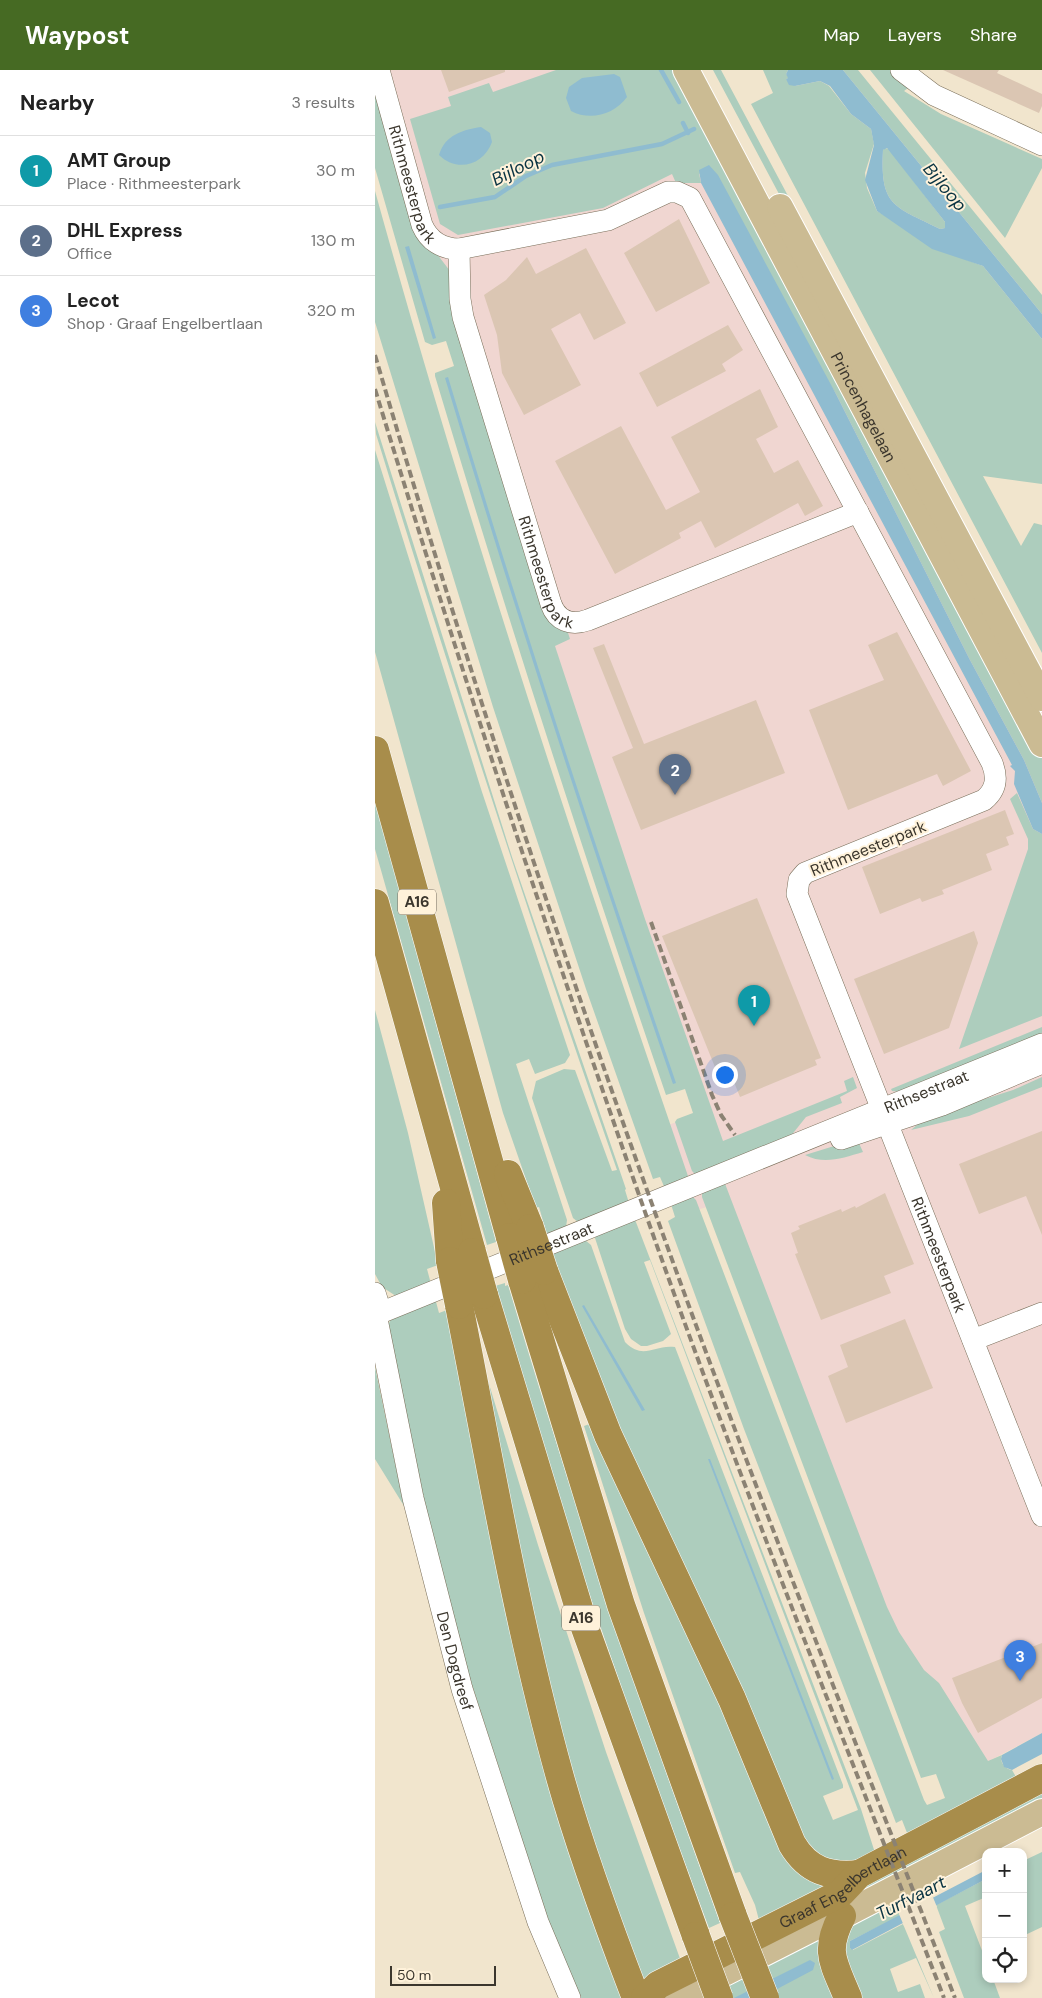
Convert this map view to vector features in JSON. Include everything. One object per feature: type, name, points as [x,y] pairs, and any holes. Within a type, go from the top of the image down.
[{"type":"highway","name":"A16","points":[[375,750],[459,1054],[533,1275],[621,1605],[733,1916],[765,1998]]},
{"type":"highway","name":"A16","points":[[375,903],[443,1149],[461,1256],[459,1305],[523,1624],[545,1720],[591,1876],[637,1998]]},
{"type":"highway","name":"A16","points":[[461,1256],[484,1295],[584,1625],[719,1998]]},
{"type":"highway","name":"A16","points":[[533,1275],[732,1700],[792,1844],[801,1859],[810,1866],[834,1875],[859,1874]]},
{"type":"highway","name":"Graaf Engelbertlaan","points":[[645,1998],[658,1985],[841,1893],[859,1874],[1042,1778]]},
{"type":"highway","points":[[842,1916],[831,1938],[831,1951],[848,1998]]},
{"type":"main road","name":"Princenhagelaan","points":[[686,70],[1042,744]]},
{"type":"main road","name":"Princenhagelaan","points":[[707,70],[1042,698]]},
{"type":"main road","name":"Graaf Engelbertlaan","points":[[675,1998],[829,1920],[842,1916],[1042,1812]]},
{"type":"street","name":"Rithmeesterpark","points":[[379,70],[424,230],[436,243],[447,248],[459,249],[607,220],[664,193],[677,192],[686,195],[692,200],[992,763],[996,775],[995,786],[984,800],[810,871],[799,880],[798,899],[1042,1516]]},
{"type":"street","points":[[901,70],[934,95],[1042,145]]},
{"type":"street","name":"Rithmeesterpark","points":[[459,249],[460,299],[463,317],[551,604],[560,619],[571,623],[588,620],[858,512]]},
{"type":"street","name":"Rithsestraat","points":[[377,1308],[728,1173],[885,1117],[1042,1044]]},
{"type":"street","name":"Rithsestraat","points":[[885,1117],[943,1105],[1042,1063]]},
{"type":"street","name":"Den Dogdreef","points":[[377,1308],[413,1498],[462,1689],[538,1922],[570,1998]]},
{"type":"street","points":[[973,1340],[1042,1314]]},
{"type":"shaded area","points":[[375,70],[675,70],[1042,785],[1042,1733],[989,1761],[947,1800],[707,1207],[675,1216],[661,1178],[668,1125],[697,1115],[456,368]]},
{"type":"green space","points":[[556,70],[681,70],[1042,758],[1042,803],[1024,760],[970,660],[836,394],[699,173],[701,183],[676,183],[672,174],[603,208],[458,235],[440,224],[410,119],[451,106],[448,97],[489,83],[493,92]]},
{"type":"green space","points":[[713,70],[721,70],[1042,673],[1042,688]]},
{"type":"green space","points":[[763,70],[788,70],[786,74],[789,78],[786,79],[795,86],[820,81],[829,86],[851,114],[871,129],[874,144],[865,173],[867,188],[877,211],[951,254],[983,266],[1042,339],[1042,484],[983,476],[1021,546],[1034,523],[1042,525],[1042,653],[751,104],[773,93]]},
{"type":"green space","points":[[843,70],[858,70],[1042,295],[1042,314]]},
{"type":"green space","points":[[870,70],[890,70],[908,88],[904,91],[941,114],[1042,159],[1042,168],[1005,238]]},
{"type":"green space","points":[[375,85],[437,254],[450,271],[570,639],[555,646],[645,919],[723,1141],[847,1091],[844,1081],[853,1077],[857,1088],[840,1097],[842,1103],[806,1117],[790,1137],[699,1178],[692,1171],[675,1122],[677,1119],[693,1113],[685,1089],[666,1095],[605,916],[547,736],[435,376],[435,373],[454,366],[446,341],[432,345],[425,342],[375,168]]},
{"type":"green space","points":[[885,148],[889,149],[945,222],[945,228],[940,229],[911,215],[893,202],[884,183],[883,150]]},
{"type":"green space","points":[[375,191],[447,439],[524,686],[688,1176],[683,1182],[666,1191],[660,1177],[653,1179],[586,989],[493,707],[375,322]]},
{"type":"green space","points":[[375,422],[512,857],[626,1189],[629,1203],[578,1222],[573,1218],[532,1098],[536,1081],[564,1069],[575,1070],[612,1171],[617,1170],[523,895],[463,711],[376,434]]},
{"type":"green space","points":[[375,450],[482,792],[570,1055],[565,1063],[535,1074],[529,1059],[516,1064],[567,1220],[566,1227],[547,1235],[539,1207],[536,1208],[503,1113],[375,652]]},
{"type":"green space","points":[[1017,793],[1033,829],[1042,834],[1042,1016],[959,1049],[1028,849],[1028,839],[1010,799]]},
{"type":"green space","points":[[375,801],[496,1242],[487,1245],[375,849]]},
{"type":"green space","points":[[375,1010],[408,1133],[438,1265],[427,1269],[431,1284],[396,1296],[382,1287],[375,1274]]},
{"type":"green space","points":[[1042,1027],[1042,1040],[900,1092],[892,1091],[891,1089]]},
{"type":"green space","points":[[1042,1077],[1042,1087],[969,1116],[911,1130],[925,1118],[1013,1090]]},
{"type":"green space","points":[[857,1139],[863,1152],[826,1160],[819,1160],[805,1155]]},
{"type":"green space","points":[[724,1181],[887,1607],[899,1632],[924,1670],[939,1683],[988,1761],[1002,1755],[1003,1765],[1012,1770],[1019,1782],[909,1838],[902,1820],[896,1823],[744,1429],[668,1221],[675,1217],[671,1204],[691,1195],[696,1200],[924,1800],[927,1805],[945,1798],[936,1774],[921,1778],[702,1197],[702,1190]]},
{"type":"green space","points":[[634,1217],[861,1809],[876,1856],[863,1861],[830,1861],[805,1846],[598,1393],[551,1251],[585,1240],[591,1245],[625,1342],[632,1348],[644,1351],[675,1347],[843,1785],[843,1788],[823,1796],[833,1820],[858,1810],[650,1260],[644,1262],[671,1334],[663,1341],[641,1346],[631,1339],[625,1329],[595,1238],[596,1235]]},
{"type":"green space","points":[[505,1283],[505,1286],[508,1285],[557,1446],[609,1605],[663,1765],[720,1923],[709,1928],[643,1750],[579,1564],[495,1286]]},
{"type":"green space","points":[[435,1298],[439,1313],[447,1310],[629,1998],[580,1998],[550,1925],[449,1614],[387,1327],[392,1317]]},
{"type":"green space","points":[[468,1315],[538,1545],[606,1752],[683,1967],[640,1988],[578,1820]]},
{"type":"green space","points":[[375,1367],[404,1506],[375,1459]]},
{"type":"green space","points":[[592,1423],[734,1733],[832,1883],[760,1924],[755,1905],[740,1872],[735,1873],[644,1613],[584,1426]]},
{"type":"green space","points":[[1042,1790],[1042,1804],[773,1942],[769,1933]]},
{"type":"green space","points":[[1042,1852],[1042,1927],[1027,1934],[1027,1893],[1027,1859]]},
{"type":"green space","points":[[982,1881],[982,1899],[965,1906],[982,1951],[982,1983],[994,1983],[1000,1998],[964,1998],[939,1932],[945,1929],[936,1905]]},
{"type":"green space","points":[[892,1896],[900,1916],[850,1941],[850,1948],[853,1950],[903,1924],[934,1998],[916,1958],[890,1969],[898,1992],[920,1984],[925,1998],[855,1998],[840,1965],[848,1926]]},
{"type":"green space","points":[[828,1924],[840,1998],[684,1998]]},
{"type":"water","points":[[788,70],[843,70],[1042,314],[1042,339],[983,266],[932,249],[877,211],[865,180],[874,145],[871,129],[851,114],[830,86],[820,81],[795,86],[789,85],[786,74]],"holes":[[[887,148],[945,222],[945,228],[940,229],[911,215],[893,202],[884,183],[883,150]]]},
{"type":"water","points":[[614,74],[620,77],[627,97],[622,103],[609,112],[594,116],[586,116],[571,111],[566,98],[569,87],[582,78]]},
{"type":"water","points":[[481,127],[490,133],[492,142],[483,156],[476,161],[462,165],[454,164],[446,161],[439,155],[450,138],[461,132]]},
{"type":"water","points":[[709,165],[718,175],[836,394],[970,660],[1024,760],[1042,803],[1042,834],[1033,829],[1014,784],[1015,771],[1010,766],[1012,765],[701,183],[699,170]]},
{"type":"water","points":[[409,246],[436,338],[433,339],[405,247]]},
{"type":"water","points":[[448,377],[559,731],[676,1083],[673,1084],[527,644],[445,378]]},
{"type":"water","points":[[584,1305],[645,1410],[642,1411],[582,1306]]},
{"type":"water","points":[[708,1459],[710,1459],[834,1779],[832,1780]]},
{"type":"water","points":[[1042,1733],[1042,1754],[1012,1770],[1004,1767],[1001,1759],[1002,1755]]},
{"type":"water","points":[[982,1872],[982,1881],[852,1950],[850,1948],[850,1941]]},
{"type":"water","points":[[810,1960],[815,1963],[813,1970],[760,1998],[734,1998]]},
{"type":"pier","points":[[932,1895],[937,1907],[904,1926],[899,1914]]},
{"type":"building","points":[[441,70],[505,70],[505,72],[449,92]]},
{"type":"building","points":[[943,70],[999,70],[997,73],[1042,94],[1042,106],[1039,113]]},
{"type":"building","points":[[679,219],[710,283],[656,312],[624,253]]},
{"type":"building","points":[[586,248],[626,323],[594,340],[580,313],[551,329],[581,385],[524,415],[502,373],[497,335],[484,295],[506,280],[527,257],[536,274]]},
{"type":"building","points":[[728,325],[743,350],[722,364],[726,371],[657,407],[639,373]]},
{"type":"building","points":[[760,389],[778,427],[756,439],[774,473],[798,460],[823,506],[805,516],[798,503],[715,548],[701,521],[679,533],[681,538],[615,574],[555,461],[621,426],[666,510],[700,492],[671,437]]},
{"type":"building","points":[[897,632],[971,771],[943,786],[937,774],[848,810],[809,710],[884,680],[868,645]]},
{"type":"building","points":[[604,644],[644,744],[756,700],[785,773],[641,830],[612,757],[633,748],[593,648]]},
{"type":"building","points":[[1005,810],[1014,834],[1006,837],[1009,845],[986,854],[992,870],[942,890],[944,894],[922,902],[920,898],[880,914],[862,867]]},
{"type":"building","points":[[757,898],[821,1058],[815,1060],[817,1065],[740,1097],[732,1077],[721,1082],[662,936]]},
{"type":"building","points":[[974,931],[978,943],[949,1028],[884,1054],[854,979]]},
{"type":"building","points":[[1042,1131],[1042,1235],[1026,1196],[979,1214],[959,1164]]},
{"type":"building","points":[[885,1193],[914,1264],[884,1276],[891,1293],[821,1320],[795,1254],[798,1253],[791,1233],[800,1229],[798,1226],[841,1209],[842,1212],[855,1206],[856,1208]]},
{"type":"building","points":[[905,1319],[933,1388],[846,1423],[828,1376],[848,1367],[840,1345]]},
{"type":"building","points":[[1042,1643],[1042,1698],[978,1733],[962,1703],[952,1678]]},
{"type":"waterway","points":[[661,70],[679,102]]},
{"type":"waterway","points":[[683,123],[688,133]]},
{"type":"waterway","name":"Bijloop","points":[[440,207],[495,197],[526,176],[552,165],[662,144],[694,129]]},
{"type":"railway","points":[[375,355],[483,707],[560,940],[640,1172],[748,1465],[955,1998]]},
{"type":"railway","points":[[375,389],[509,810],[651,1229],[721,1422],[944,1998]]},
{"type":"railway","points":[[651,922],[712,1095],[721,1115],[735,1135]]},
{"type":"place","name":"DHL Express","points":[[675,795]]},
{"type":"place","name":"AMT Group","points":[[754,1026]]},
{"type":"place","name":"Lecot","points":[[1020,1681]]},
{"type":"water label","name":"Turfvaart","points":[[911,1898]]}]
